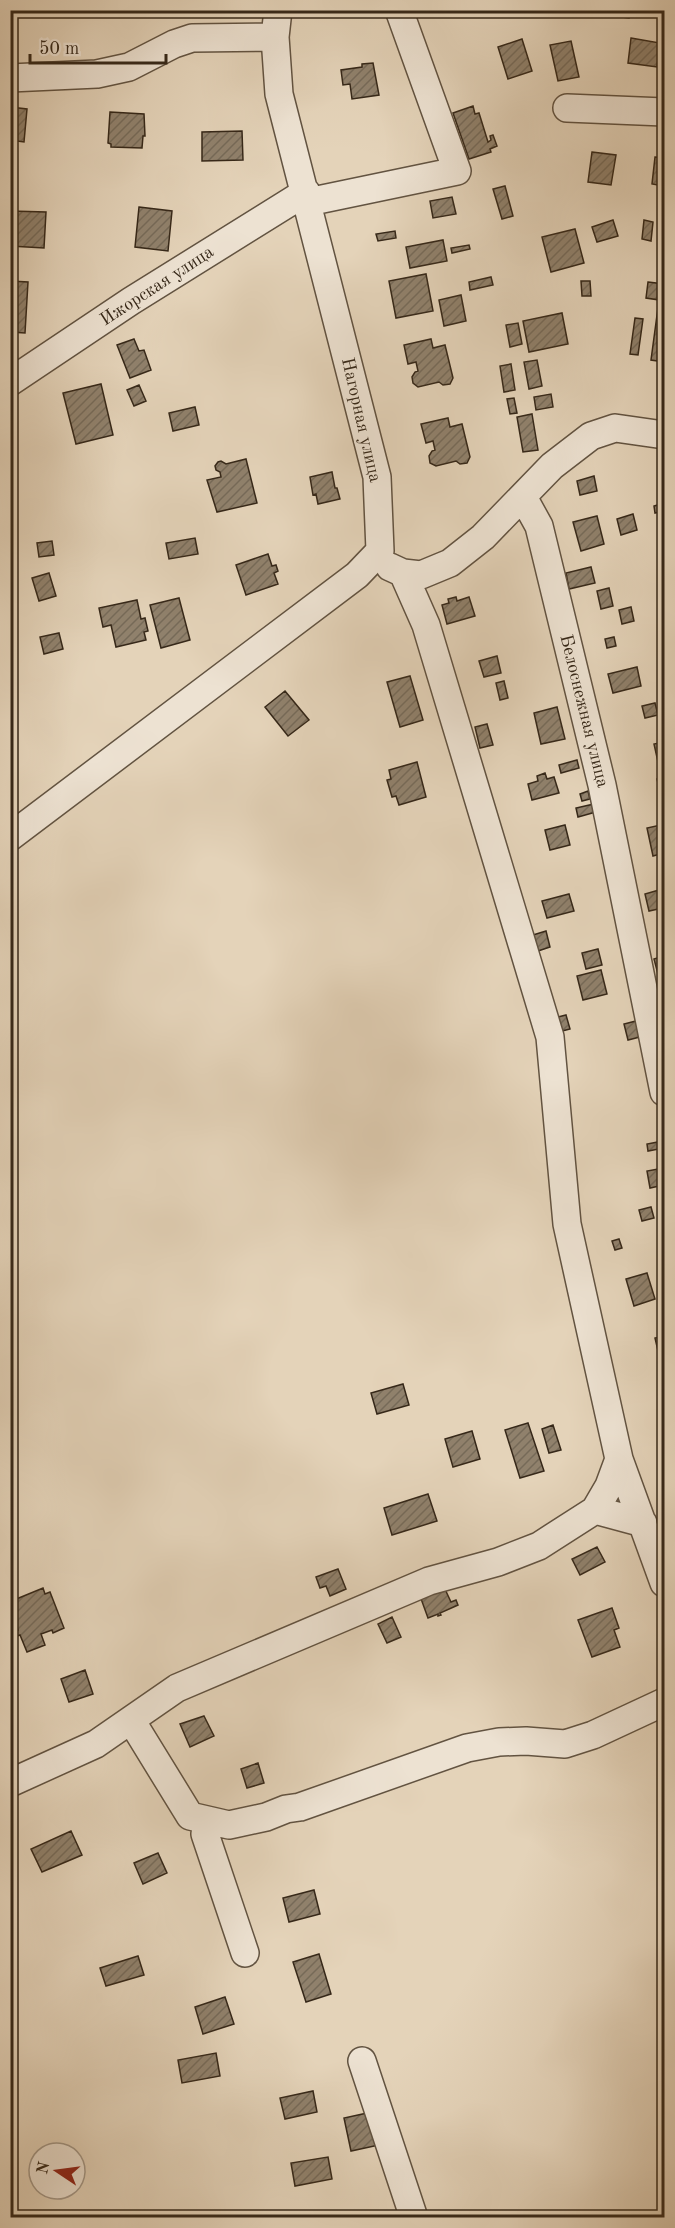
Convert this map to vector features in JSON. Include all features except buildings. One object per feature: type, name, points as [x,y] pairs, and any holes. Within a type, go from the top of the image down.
[{"type":"street","name":"Ижорская улица","points":[[10,382],[131,301],[307,197],[457,171],[399,10]]},
{"type":"street","name":"Нагорная улица","points":[[277,24],[279,94],[377,477],[380,551]]},
{"type":"street","points":[[10,78],[98,74],[129,67],[174,44],[192,38],[277,24]]},
{"type":"street","points":[[567,108],[664,112]]},
{"type":"street","points":[[12,832],[357,575],[380,551],[386,565],[403,573],[421,574],[450,563],[483,537],[552,466],[591,436],[615,428],[664,435]]},
{"type":"street","name":"Белоснежная улица","points":[[523,497],[539,526],[602,785],[664,1092]]},
{"type":"street","points":[[403,573],[426,625],[550,1038],[567,1224],[619,1459],[664,1583]]},
{"type":"street","points":[[10,1783],[96,1744],[177,1688],[429,1581],[498,1562],[539,1546],[595,1510],[609,1486],[619,1459]]},
{"type":"street","points":[[595,1510],[643,1523]]},
{"type":"street","points":[[131,1720],[190,1816],[229,1825],[266,1817],[311,1803],[467,1748],[499,1742],[564,1744],[593,1735],[664,1702]]},
{"type":"street","points":[[207,1821],[205,1834],[245,1953]]},
{"type":"street","points":[[362,2061],[414,2217]]}]
